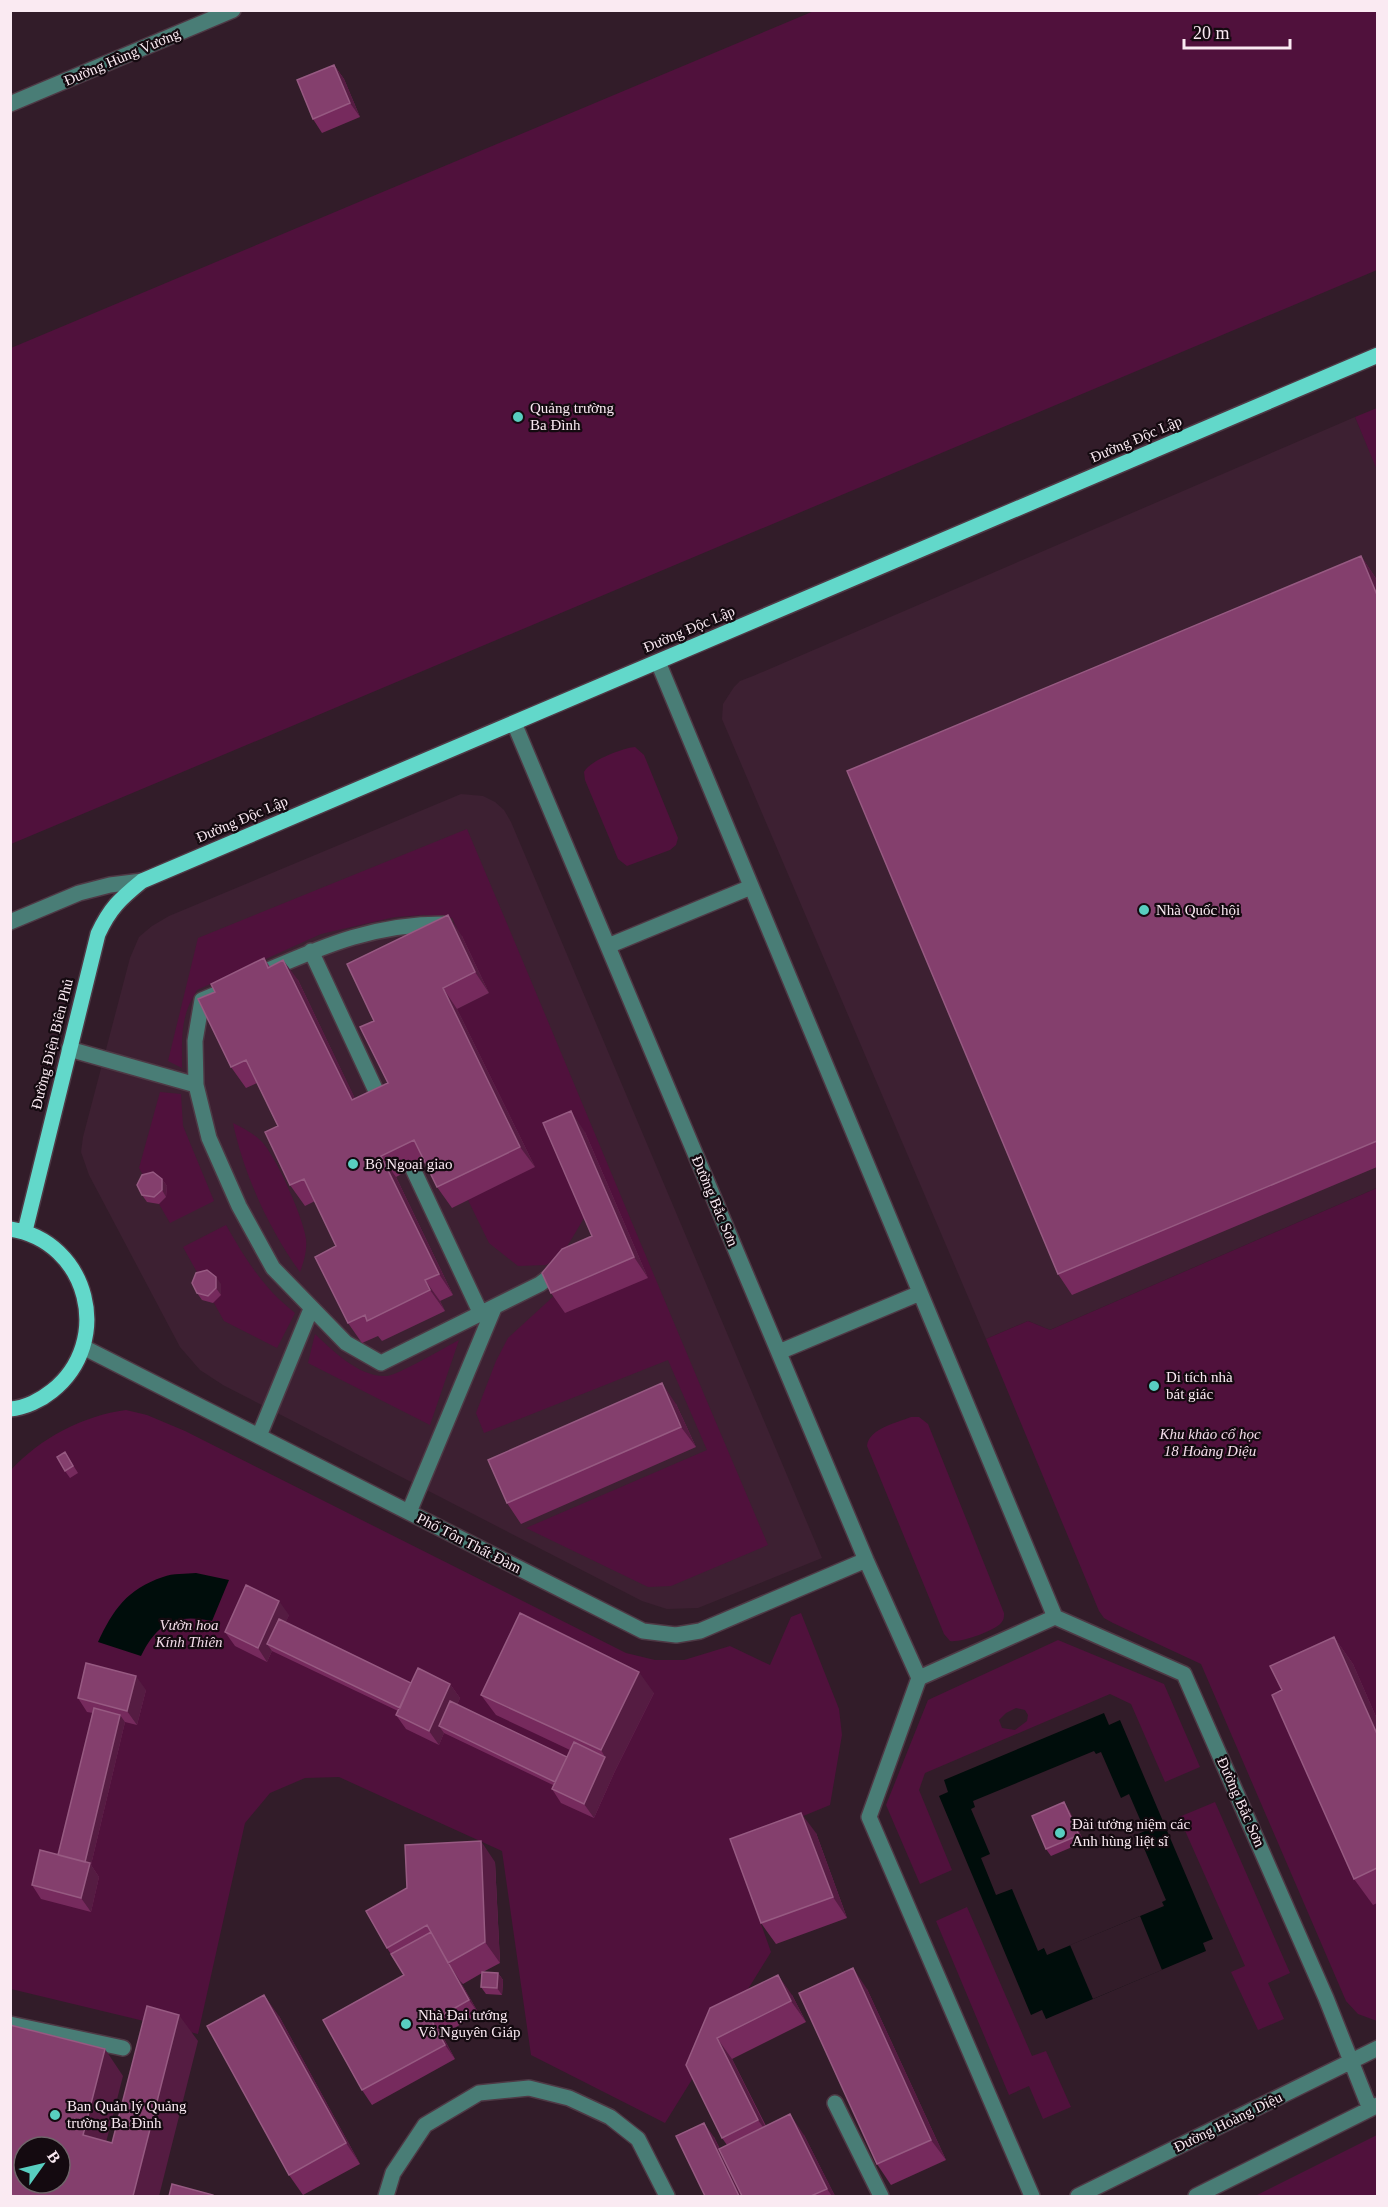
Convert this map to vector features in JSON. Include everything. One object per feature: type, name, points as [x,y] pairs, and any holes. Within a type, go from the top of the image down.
[{"type":"main road","name":"Đường Độc Lập","points":[[142,881],[1377,356]]},
{"type":"main road","name":"Đường Điện Biên Phủ","points":[[18,1230],[69,1049],[98,934],[109,912],[123,896],[142,881]]},
{"type":"main road","points":[[10,1409],[44,1398],[61,1384],[74,1367],[83,1347],[88,1319],[83,1290],[70,1265],[50,1244],[18,1230]]},
{"type":"street","name":"Đường Hùng Vương","points":[[10,104],[233,10]]},
{"type":"street","points":[[658,662],[1055,1617],[919,1678],[869,1817],[1032,2196]]},
{"type":"street","name":"Đường Bắc Sơn","points":[[514,723],[866,1560],[919,1678]]},
{"type":"street","name":"Đường Độc Lập","points":[[10,922],[79,893],[110,885],[142,881]]},
{"type":"street","points":[[608,946],[751,887]]},
{"type":"street","points":[[257,976],[311,951],[344,939],[412,924],[444,924]]},
{"type":"street","points":[[311,951],[385,1111]]},
{"type":"street","points":[[224,990],[202,1000],[195,1041],[196,1085],[209,1138],[253,1234],[273,1268],[346,1343],[381,1363],[540,1284],[572,1257]]},
{"type":"street","points":[[69,1049],[196,1085]]},
{"type":"street","points":[[409,1512],[488,1311],[413,1168]]},
{"type":"street","points":[[778,1352],[920,1293]]},
{"type":"street","points":[[259,1436],[311,1309]]},
{"type":"street","name":"Phố Tôn Thất Đàm","points":[[83,1347],[644,1631],[676,1635],[700,1631],[866,1560]]},
{"type":"street","name":"Đường Bắc Sơn","points":[[1055,1617],[1184,1674],[1373,2107]]},
{"type":"street","points":[[10,2024],[123,2048]]},
{"type":"street","name":"Đường Hoàng Diệu","points":[[1078,2196],[1377,2048]]},
{"type":"street","points":[[386,2196],[393,2173],[425,2125],[479,2093],[529,2088],[569,2098],[610,2117],[638,2139],[667,2196]]},
{"type":"street","points":[[835,2103],[881,2196]]},
{"type":"street","points":[[1196,2196],[1373,2107]]},
{"type":"shaded area","points":[[1355,417],[1378,470],[1377,1188],[1050,1330],[1028,1321],[986,1339],[722,719],[723,704],[740,681]]},
{"type":"shaded area","points":[[461,794],[483,796],[495,802],[504,810],[511,822],[822,1558],[698,1608],[667,1609],[642,1601],[223,1385],[200,1370],[180,1347],[89,1175],[81,1152],[130,958],[139,937],[169,916]]},
{"type":"shaded area","points":[[196,1573],[229,1580],[212,1621],[188,1618],[169,1623],[154,1635],[141,1656],[98,1642],[109,1620],[131,1594],[150,1582],[167,1576]]},
{"type":"shaded area","points":[[1104,1713],[1109,1725],[1120,1720],[1213,1939],[1203,1943],[1206,1951],[1046,2019],[1042,2010],[1031,2015],[939,1796],[948,1792],[944,1780]],"holes":[[[1094,1751],[1096,1754],[1101,1752],[1121,1798],[1129,1794],[1145,1831],[1138,1834],[1166,1900],[1162,1902],[1164,1906],[1047,1955],[1044,1948],[1038,1951],[1012,1889],[996,1895],[981,1858],[990,1854],[971,1809],[975,1807],[973,1801]]]},
{"type":"green space","name":"Quảng trường Ba Đình","points":[[814,11],[1377,11],[1377,270],[11,844],[11,348]]},
{"type":"green space","points":[[1377,408],[1377,470],[1355,417]]},
{"type":"green space","points":[[635,747],[644,755],[678,838],[676,845],[670,850],[627,866],[618,859],[585,780],[584,772],[592,764],[615,752]]},
{"type":"green space","points":[[467,829],[768,1545],[671,1586],[648,1587],[526,1528],[707,1450],[668,1360],[484,1433],[476,1413],[496,1361],[508,1338],[556,1294],[648,1278],[587,1213],[562,1255],[546,1265],[518,1266],[489,1243],[468,1200],[534,1167],[457,1009],[489,993],[452,918],[424,915],[395,917],[321,934],[197,990],[185,1018],[182,1037],[182,1068],[168,1061],[198,938]]},
{"type":"green space","points":[[160,1092],[181,1094],[183,1126],[214,1201],[170,1223],[159,1204],[166,1197],[147,1182],[139,1168]]},
{"type":"green space","points":[[233,1123],[261,1141],[274,1159],[288,1187],[306,1239],[305,1256],[300,1272],[278,1238],[259,1201],[244,1162]]},
{"type":"green space","name":"Khu khảo cổ học 18 Hoàng Diệu","points":[[1377,1188],[1377,2021],[1358,2014],[1346,2001],[1201,1664],[1113,1623],[1104,1618],[1099,1611],[986,1339],[1028,1321],[1050,1330]]},
{"type":"green space","points":[[226,1225],[256,1273],[295,1313],[277,1348],[224,1321],[183,1247]]},
{"type":"green space","points":[[315,1334],[357,1368],[367,1373],[387,1376],[459,1340],[430,1425],[308,1363]]},
{"type":"green space","name":"Vườn hoa Kính Thiên","points":[[126,1410],[147,1415],[185,1431],[626,1653],[655,1660],[684,1660],[730,1646],[770,1665],[791,1617],[801,1613],[839,1709],[842,1735],[830,1805],[733,1845],[771,1952],[665,2123],[531,2055],[502,1851],[339,1777],[305,1778],[270,1793],[245,1823],[198,2034],[11,1989],[11,1470],[35,1448],[63,1430],[94,1417]]},
{"type":"green space","points":[[911,1417],[919,1417],[928,1424],[1004,1613],[1003,1620],[997,1626],[984,1633],[961,1640],[950,1641],[944,1634],[867,1446],[878,1430]]},
{"type":"green space","points":[[1058,1640],[1164,1684],[1200,1767],[1165,1782],[1131,1704],[1110,1694],[925,1773],[919,1790],[952,1870],[920,1884],[886,1805],[928,1700]],"holes":[[[1016,1708],[1025,1710],[1028,1715],[1027,1721],[1015,1730],[1002,1728],[999,1720],[1006,1713]]]},
{"type":"green space","points":[[1215,1802],[1290,1973],[1268,1983],[1284,2019],[1258,2030],[1231,1972],[1245,1966],[1179,1817]]},
{"type":"green space","points":[[967,1907],[1032,2056],[1046,2051],[1071,2107],[1043,2119],[1029,2086],[1009,2095],[936,1921]]},
{"type":"green space","points":[[1377,2135],[1377,2196],[1255,2196]]},
{"type":"pier","points":[[1140,1916],[1162,1970],[1093,1999],[1070,1945]]},
{"type":"building","points":[[334,65],[350,103],[313,119],[297,80]]},
{"type":"building","name":"Nhà Quốc hội","points":[[1361,556],[1377,595],[1377,1141],[1058,1274],[847,771]]},
{"type":"building","name":"Bộ Ngoại giao","points":[[448,915],[475,972],[443,988],[520,1147],[437,1187],[414,1140],[381,1156],[439,1274],[425,1280],[430,1290],[367,1321],[365,1315],[348,1323],[315,1257],[336,1246],[304,1179],[290,1185],[265,1132],[278,1126],[246,1060],[231,1067],[198,999],[215,992],[211,984],[264,958],[268,968],[283,960],[352,1100],[388,1083],[360,1027],[374,1021],[347,964]]},
{"type":"building","points":[[571,1111],[634,1257],[551,1293],[542,1273],[562,1249],[592,1236],[543,1123]]},
{"type":"building","points":[[153,1172],[162,1179],[162,1190],[154,1197],[142,1195],[137,1185],[142,1175]]},
{"type":"building","points":[[207,1270],[216,1277],[216,1288],[208,1296],[197,1293],[192,1283],[196,1273]]},
{"type":"building","points":[[662,1383],[681,1427],[507,1503],[488,1460]]},
{"type":"building","points":[[65,1452],[73,1466],[65,1471],[57,1457]]},
{"type":"building","points":[[246,1585],[279,1601],[258,1648],[225,1632]]},
{"type":"building","points":[[520,1613],[639,1672],[601,1750],[481,1695]]},
{"type":"building","points":[[279,1619],[411,1683],[400,1708],[267,1644]]},
{"type":"building","points":[[1334,1637],[1377,1734],[1377,1868],[1354,1879],[1272,1695],[1282,1690],[1270,1666]]},
{"type":"building","points":[[86,1663],[136,1676],[127,1711],[78,1698]]},
{"type":"building","points":[[418,1668],[450,1684],[429,1731],[396,1715]]},
{"type":"building","points":[[450,1701],[567,1757],[555,1782],[439,1726]]},
{"type":"building","points":[[94,1708],[120,1715],[85,1862],[58,1855]]},
{"type":"building","points":[[574,1742],[605,1757],[584,1804],[552,1789]]},
{"type":"building","name":"Đài tưởng niệm các Anh hùng liệt sĩ","points":[[1064,1802],[1079,1835],[1046,1849],[1032,1816]]},
{"type":"building","points":[[801,1813],[833,1897],[761,1923],[730,1839]]},
{"type":"building","points":[[481,1841],[485,1942],[448,1963],[427,1925],[387,1948],[366,1911],[407,1888],[405,1845]]},
{"type":"building","points":[[40,1850],[90,1863],[81,1898],[32,1885]]},
{"type":"building","name":"Nhà Đại tướng Võ Nguyên Giáp","points":[[431,1932],[469,2000],[432,2021],[445,2045],[362,2090],[323,2020],[404,1975],[391,1954]]},
{"type":"building","points":[[853,1968],[931,2140],[877,2164],[799,1993]]},
{"type":"building","points":[[482,1972],[498,1973],[497,1988],[481,1987]]},
{"type":"building","points":[[778,1975],[791,2001],[717,2038],[758,2120],[722,2138],[686,2065],[710,2008]]},
{"type":"building","points":[[264,1995],[346,2143],[289,2175],[207,2026]]},
{"type":"building","points":[[147,2006],[179,2015],[133,2196],[10,2195],[10,2025],[105,2049],[83,2135],[112,2143]]},
{"type":"building","points":[[790,2114],[827,2189],[811,2196],[742,2196],[719,2149]]},
{"type":"building","points":[[704,2123],[739,2196],[705,2196],[676,2136]]},
{"type":"building","points":[[172,2184],[213,2195],[213,2196],[169,2196]]},
{"type":"place","name":"Quảng trường Ba Đình","points":[[518,417]]},
{"type":"place","name":"Nhà Quốc hội","points":[[1144,910]]},
{"type":"place","name":"Bộ Ngoại giao","points":[[353,1164]]},
{"type":"place","name":"Di tích nhà bát giác","points":[[1154,1386]]},
{"type":"place","name":"Đài tưởng niệm các Anh hùng liệt sĩ","points":[[1060,1833]]},
{"type":"place","name":"Nhà Đại tướng Võ Nguyên Giáp","points":[[406,2024]]},
{"type":"place","name":"Ban Quản lý Quảng trường Ba Đình","points":[[55,2115]]}]
